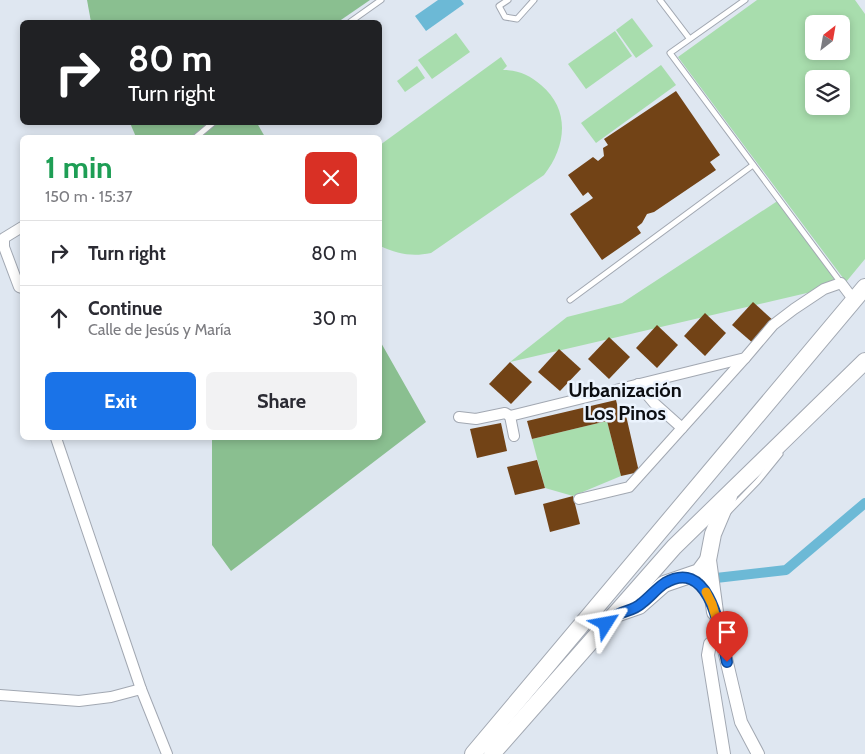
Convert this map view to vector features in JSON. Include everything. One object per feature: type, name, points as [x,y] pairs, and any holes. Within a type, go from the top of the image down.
[{"type":"highway","points":[[798,365],[845,289],[865,277]]},
{"type":"highway","points":[[473,754],[798,365],[865,288]]},
{"type":"highway","points":[[492,754],[674,547],[735,485],[794,432],[865,361]]},
{"type":"highway","points":[[715,612],[708,560],[717,524],[735,485]]},
{"type":"highway","points":[[614,614],[640,606],[664,584],[699,572],[708,560]]},
{"type":"highway","points":[[685,578],[704,589],[715,612]]},
{"type":"highway","points":[[461,754],[527,678],[555,656]]},
{"type":"street","points":[[20,228],[4,238],[4,247],[20,287]]},
{"type":"street","points":[[579,499],[629,487],[773,325],[824,289],[845,289]]},
{"type":"street","points":[[458,417],[476,418],[505,414],[510,416],[745,358]]},
{"type":"street","points":[[638,384],[654,403],[682,428]]},
{"type":"street","points":[[510,416],[514,436]]},
{"type":"street","points":[[57,440],[142,689],[167,754]]},
{"type":"street","points":[[715,612],[742,722],[758,754]]},
{"type":"street","points":[[720,634],[710,644],[708,655],[724,754]]},
{"type":"street","points":[[0,695],[79,701],[110,697],[142,689]]},
{"type":"lane","points":[[353,20],[381,0]]},
{"type":"lane","points":[[508,0],[499,6],[505,17],[517,19],[534,0]]},
{"type":"lane","points":[[660,0],[689,38]]},
{"type":"lane","points":[[745,0],[670,53],[845,289]]},
{"type":"lane","points":[[199,135],[210,125]]},
{"type":"lane","points":[[570,300],[754,166]]},
{"type":"lane","points":[[717,524],[771,466],[794,432]]},
{"type":"green space","points":[[87,0],[370,0],[341,20],[91,20]]},
{"type":"green space","points":[[757,0],[855,0],[865,14],[865,259],[846,282],[678,57]]},
{"type":"green space","points":[[632,18],[653,46],[636,58],[616,30]]},
{"type":"green space","points":[[615,31],[632,56],[586,89],[568,64]]},
{"type":"green space","points":[[456,33],[470,52],[432,79],[418,60]]},
{"type":"green space","points":[[501,57],[507,66],[503,70],[519,72],[533,78],[551,95],[561,117],[561,141],[557,153],[544,175],[431,253],[418,255],[405,254],[382,247],[382,144]]},
{"type":"green space","points":[[661,65],[676,85],[596,143],[581,123]]},
{"type":"green space","points":[[417,66],[425,78],[405,92],[397,81]]},
{"type":"green space","points":[[131,125],[258,125],[264,135],[135,135]]},
{"type":"green space","points":[[779,200],[841,283],[824,289],[510,362],[567,317],[622,303]]},
{"type":"green space","points":[[382,345],[426,422],[231,571],[212,545],[212,440],[382,440]]},
{"type":"green space","points":[[607,421],[621,476],[573,496],[545,488],[532,439]]},
{"type":"water","points":[[438,0],[461,0],[464,4],[426,31],[415,16]]},
{"type":"building","points":[[676,91],[720,155],[710,162],[716,170],[654,212],[647,214],[642,223],[637,227],[641,233],[602,260],[570,214],[593,198],[588,192],[583,196],[568,175],[593,157],[598,161],[604,156],[603,148],[608,145],[604,139]]},
{"type":"building","points":[[753,302],[775,322],[754,344],[732,325]]},
{"type":"building","points":[[705,313],[726,333],[705,356],[684,336]]},
{"type":"building","points":[[657,325],[678,345],[657,368],[636,348]]},
{"type":"building","points":[[609,337],[630,357],[609,379],[588,359]]},
{"type":"building","points":[[559,349],[581,369],[560,391],[538,372]]},
{"type":"building","points":[[510,362],[532,382],[511,404],[489,384]]},
{"type":"building","points":[[616,400],[619,412],[625,411],[639,472],[621,476],[607,421],[532,439],[527,421]]},
{"type":"building","points":[[501,423],[507,451],[477,458],[470,429]]},
{"type":"building","points":[[537,460],[545,488],[515,495],[507,467]]},
{"type":"building","points":[[573,496],[580,524],[550,532],[543,504]]},
{"type":"waterway","points":[[716,578],[786,570],[865,503]]},
{"type":"slow traffic","points":[[706,592],[715,612],[719,628]]},
{"type":"district","name":"Urbanización Los Pinos","points":[[625,402]]},
{"type":"route","points":[[606,624],[614,614],[640,606],[664,584],[671,580],[685,578],[699,585],[708,596],[715,612],[727,662]]}]
